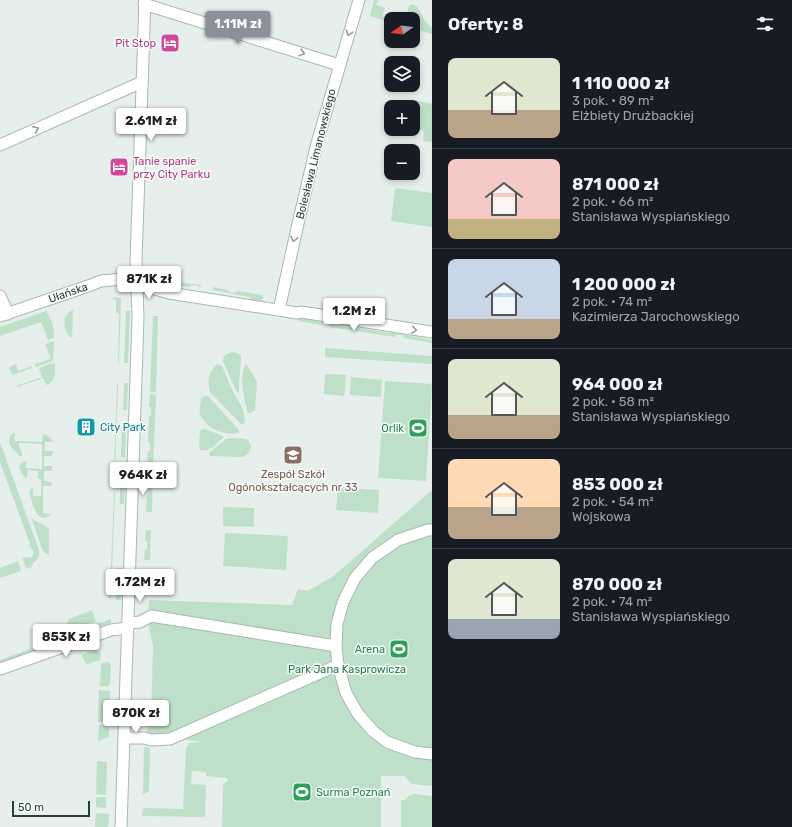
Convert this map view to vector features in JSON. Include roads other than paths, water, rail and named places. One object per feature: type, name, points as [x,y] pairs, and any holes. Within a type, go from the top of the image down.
[{"type":"street","name":"Bolesława Limanowskiego","points":[[279,310],[317,143],[359,0]]},
{"type":"street","points":[[121,827],[137,325],[136,257],[145,2],[339,65]]},
{"type":"street","points":[[0,145],[142,82]]},
{"type":"street","name":"Ułańska","points":[[4,315],[101,281],[120,279],[169,293],[432,332]]},
{"type":"street","points":[[0,296],[4,315]]},
{"type":"street","points":[[431,529],[398,540],[372,558],[355,578],[343,602],[337,624],[336,646],[338,665],[346,693],[358,714],[373,731],[387,742],[415,752],[432,754]]},
{"type":"street","points":[[0,669],[111,630],[140,622],[151,616],[336,646]]},
{"type":"street","points":[[124,738],[144,738],[151,740],[170,739],[338,665]]},
{"type":"place","name":"Pit Stop","points":[[170,43]]},
{"type":"place","name":"Tanie spanie przy City Parku","points":[[119,167]]},
{"type":"place","name":"City Park","points":[[86,427]]},
{"type":"place","name":"Orlik","points":[[418,428]]},
{"type":"place","name":"Zespół Szkół Ogónokształcących nr 33","points":[[293,455]]},
{"type":"place","name":"Arena","points":[[399,649]]},
{"type":"place","name":"Surma Poznań","points":[[302,792]]},
{"type":"park label","name":"Park Jana Kasprowicza","points":[[347,669]]}]
